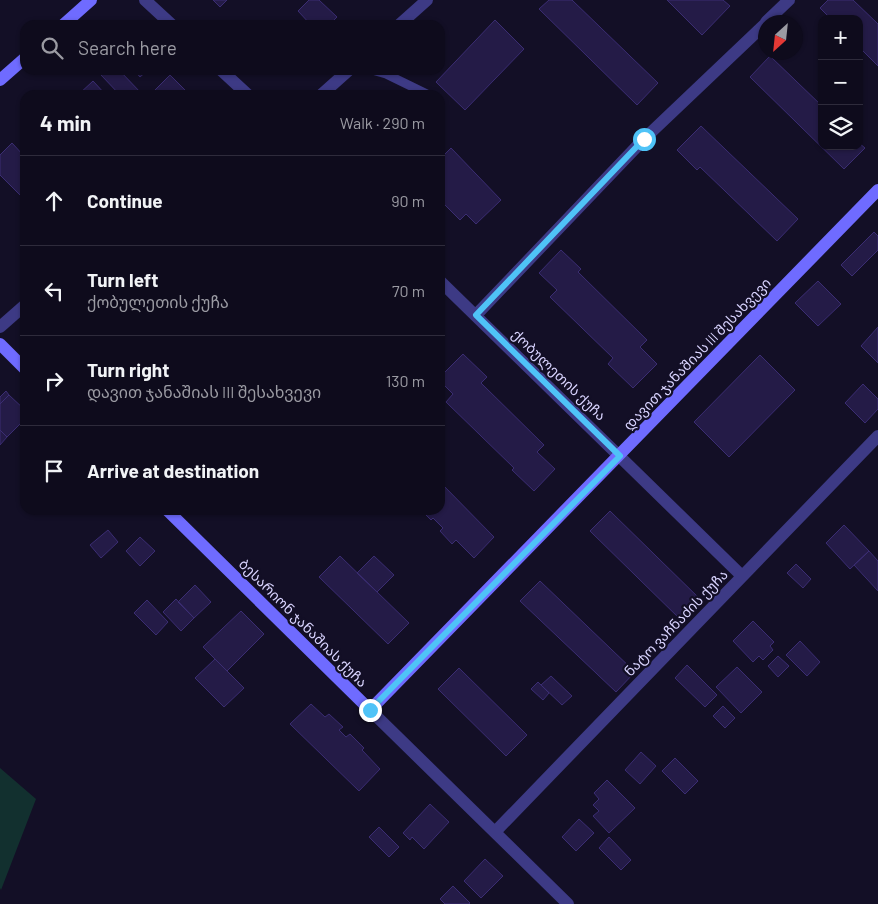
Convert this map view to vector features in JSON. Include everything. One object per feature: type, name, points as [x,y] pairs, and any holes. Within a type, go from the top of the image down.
[{"type":"street","points":[[69,20],[91,0]]},
{"type":"street","points":[[145,0],[167,20]]},
{"type":"street","points":[[405,20],[427,0]]},
{"type":"street","points":[[774,15],[789,0]]},
{"type":"street","points":[[476,315],[644,139],[758,31]]},
{"type":"street","points":[[0,80],[20,62]]},
{"type":"street","points":[[226,75],[243,90]]},
{"type":"street","points":[[327,90],[343,75]]},
{"type":"street","name":"დავით ჯანაშიას III შესახვევი","points":[[370,710],[878,190]]},
{"type":"street","name":"ქობულეთის ქუჩა","points":[[445,285],[742,576]]},
{"type":"street","points":[[0,327],[20,309]]},
{"type":"street","points":[[0,344],[20,364]]},
{"type":"street","name":"ნატო ვაჩნაძის ქუჩა","points":[[495,832],[878,436]]},
{"type":"street","name":"ბესარიონ ჯანაშიას ქუჩა","points":[[173,515],[568,904]]},
{"type":"lane","points":[[388,75],[419,90]]},
{"type":"green space","points":[[0,768],[36,799],[1,890],[0,888]]},
{"type":"building","points":[[213,0],[227,0],[220,7]]},
{"type":"building","points":[[309,0],[319,0],[337,17],[334,20],[306,20],[298,11]]},
{"type":"building","points":[[549,0],[572,0],[658,83],[637,105],[539,9]]},
{"type":"building","points":[[667,0],[723,0],[730,6],[702,35]]},
{"type":"building","points":[[828,0],[853,0],[878,24],[878,66],[863,51],[863,15],[827,15],[820,8]]},
{"type":"building","points":[[495,20],[524,49],[465,110],[436,82],[445,75],[445,73]]},
{"type":"building","points":[[766,60],[774,60],[818,102],[818,144],[750,77]]},
{"type":"building","points":[[101,75],[124,75],[138,90],[115,90]]},
{"type":"building","points":[[170,75],[185,90],[155,90]]},
{"type":"building","points":[[93,81],[101,90],[83,90]]},
{"type":"building","points":[[701,126],[798,219],[777,241],[700,167],[697,170],[677,150]]},
{"type":"building","points":[[12,143],[20,152],[20,195],[0,175],[0,155]]},
{"type":"building","points":[[451,148],[501,200],[476,224],[466,214],[460,220],[445,205],[445,154]]},
{"type":"building","points":[[825,150],[863,150],[844,169]]},
{"type":"building","points":[[874,232],[878,236],[878,250],[852,276],[841,265]]},
{"type":"building","points":[[561,250],[581,269],[578,272],[647,340],[640,347],[657,364],[633,388],[608,364],[613,358],[550,297],[557,290],[539,273]]},
{"type":"building","points":[[818,281],[841,304],[818,326],[795,303]]},
{"type":"building","points":[[878,327],[878,363],[861,346]]},
{"type":"building","points":[[463,354],[487,377],[481,383],[544,445],[537,452],[555,469],[534,491],[512,470],[514,468],[446,402],[453,394],[445,386],[445,372]]},
{"type":"building","points":[[760,355],[795,390],[729,457],[694,422]]},
{"type":"building","points":[[863,384],[878,399],[878,409],[865,423],[845,403]]},
{"type":"building","points":[[6,391],[9,395],[0,404],[0,397]]},
{"type":"building","points":[[9,395],[20,405],[20,424],[7,437],[0,430],[0,404]]},
{"type":"building","points":[[0,430],[7,437],[0,445]]},
{"type":"building","points":[[445,487],[494,537],[474,558],[456,540],[452,544],[440,531],[443,528],[433,518],[431,520],[426,515],[445,515]]},
{"type":"building","points":[[610,511],[702,601],[683,622],[590,531]]},
{"type":"building","points":[[844,525],[869,551],[850,569],[826,543]]},
{"type":"building","points":[[108,530],[118,542],[101,558],[90,545]]},
{"type":"building","points":[[140,537],[155,551],[140,566],[126,551]]},
{"type":"building","points":[[869,551],[878,561],[878,591],[854,565]]},
{"type":"building","points":[[340,556],[409,623],[388,644],[319,577]]},
{"type":"building","points":[[374,556],[394,575],[377,592],[357,573]]},
{"type":"building","points":[[796,564],[811,579],[803,588],[787,573]]},
{"type":"building","points":[[540,581],[635,672],[616,692],[520,601]]},
{"type":"building","points":[[195,585],[211,602],[194,618],[178,602]]},
{"type":"building","points":[[176,599],[194,618],[181,631],[163,612]]},
{"type":"building","points":[[147,600],[168,622],[156,635],[134,613]]},
{"type":"building","points":[[241,611],[264,634],[227,671],[203,647]]},
{"type":"building","points":[[753,621],[774,642],[770,646],[773,650],[763,660],[759,656],[753,662],[733,641]]},
{"type":"building","points":[[800,641],[820,662],[807,676],[786,655]]},
{"type":"building","points":[[778,656],[789,666],[778,677],[768,666]]},
{"type":"building","points":[[215,659],[244,688],[224,707],[195,678]]},
{"type":"building","points":[[687,665],[717,695],[705,707],[675,678]]},
{"type":"building","points":[[737,667],[762,692],[741,713],[716,687]]},
{"type":"building","points":[[459,668],[527,735],[506,756],[438,689]]},
{"type":"building","points":[[551,676],[572,696],[562,705],[541,685]]},
{"type":"building","points":[[538,682],[549,693],[543,700],[531,689]]},
{"type":"building","points":[[311,704],[325,717],[329,714],[343,727],[339,730],[346,737],[350,734],[364,748],[362,750],[380,769],[359,791],[290,724]]},
{"type":"building","points":[[723,706],[735,718],[725,728],[713,716]]},
{"type":"building","points":[[641,752],[656,766],[640,784],[625,770]]},
{"type":"building","points":[[675,758],[698,781],[685,794],[662,771]]},
{"type":"building","points":[[607,780],[635,808],[609,833],[593,816],[599,811],[593,805],[599,799],[594,793]]},
{"type":"building","points":[[430,804],[449,822],[424,849],[412,837],[410,840],[403,833]]},
{"type":"building","points":[[579,819],[594,833],[576,851],[562,837]]},
{"type":"building","points":[[379,827],[399,847],[389,857],[369,837]]},
{"type":"building","points":[[609,837],[631,860],[621,870],[599,848]]},
{"type":"building","points":[[485,859],[503,876],[481,898],[464,881]]},
{"type":"building","points":[[453,886],[469,904],[445,904],[440,899]]},
{"type":"route","points":[[370,710],[620,456],[476,315],[644,139]]}]
